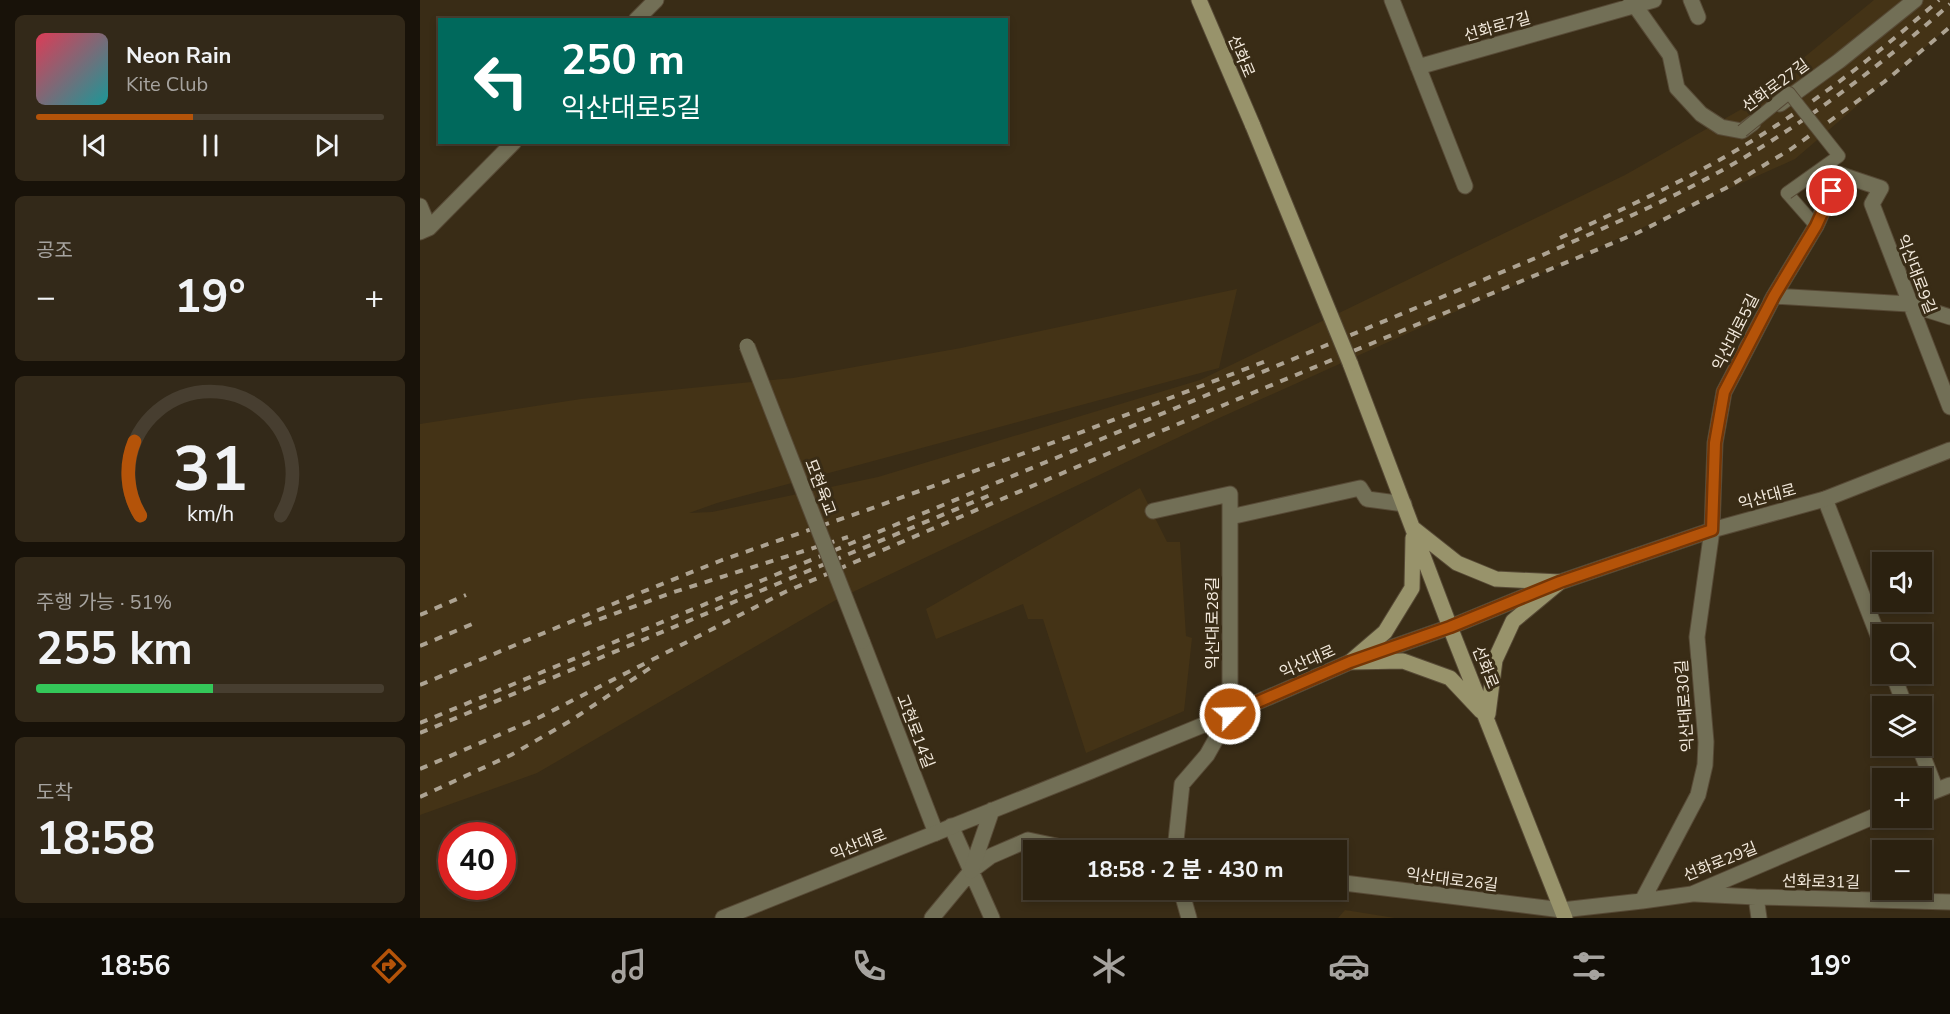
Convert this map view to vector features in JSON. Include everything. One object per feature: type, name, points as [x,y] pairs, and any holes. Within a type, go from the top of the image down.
[{"type":"main road","name":"선화로","points":[[1199,0],[1350,363],[1450,627],[1564,914]]},
{"type":"main road","points":[[1414,529],[1457,563],[1496,579],[1560,582]]},
{"type":"main road","points":[[1350,662],[1385,632],[1412,588],[1414,529]]},
{"type":"main road","points":[[1487,717],[1495,660],[1513,621],[1560,582]]},
{"type":"main road","points":[[1350,662],[1403,661],[1450,678],[1487,717]]},
{"type":"street","points":[[1392,0],[1465,186]]},
{"type":"street","name":"선화로7길","points":[[1418,66],[1633,3],[1654,0]]},
{"type":"street","points":[[1691,0],[1698,17]]},
{"type":"street","name":"선화로27길","points":[[1633,3],[1670,55],[1677,88],[1701,114],[1721,127],[1742,131],[1839,61],[1915,0]]},
{"type":"street","points":[[638,18],[650,2]]},
{"type":"street","points":[[1742,131],[1789,93],[1839,156],[1787,193],[1816,226]]},
{"type":"street","points":[[425,230],[512,144]]},
{"type":"street","name":"익산대로5길","points":[[1712,530],[1715,443],[1724,392],[1774,296],[1816,226],[1839,174],[1881,188]]},
{"type":"street","name":"익산대로9길","points":[[1881,188],[1872,204],[1950,407]]},
{"type":"street","points":[[420,206],[425,230]]},
{"type":"street","points":[[1774,296],[1909,304],[1950,317]]},
{"type":"street","name":"모현육교","points":[[747,346],[862,641]]},
{"type":"street","name":"익산대로","points":[[723,918],[1230,714],[1350,662],[1450,627],[1560,582],[1712,530],[1825,499],[1950,450]]},
{"type":"street","points":[[1230,517],[1360,488],[1367,499],[1404,504]]},
{"type":"street","name":"익산대로28길","points":[[1153,511],[1230,494],[1230,714],[1207,755],[1182,784],[1176,840]]},
{"type":"street","points":[[1825,499],[1873,624]]},
{"type":"street","name":"익산대로30길","points":[[1642,902],[1698,795],[1705,765],[1706,742],[1697,637],[1712,530]]},
{"type":"street","name":"고현로14길","points":[[862,641],[936,833]]},
{"type":"street","points":[[1923,756],[1936,790]]},
{"type":"street","points":[[971,871],[992,810]]},
{"type":"street","name":"선화로29길","points":[[1564,914],[1692,894],[1872,817]]},
{"type":"street","points":[[951,826],[992,918]]},
{"type":"street","points":[[932,918],[971,871],[991,856],[1023,842]]},
{"type":"street","name":"익산대로26길","points":[[1347,884],[1564,914]]},
{"type":"street","name":"선화로31길","points":[[1692,894],[1950,902]]},
{"type":"street","points":[[1756,897],[1759,918]]},
{"type":"street","points":[[1184,900],[1189,918]]},
{"type":"shaded area","points":[[1874,0],[1950,0],[1950,26],[1795,159],[1217,419],[834,601],[537,773],[420,815],[420,424],[581,399],[793,378],[961,348],[1237,289],[1219,368],[717,503],[689,513],[712,512],[878,477],[1200,380],[1625,175],[1740,110]]},
{"type":"shaded area","points":[[1140,488],[1167,542],[1180,542],[1186,636],[1192,638],[1184,711],[1086,753],[1043,619],[1028,619],[1023,604],[936,639],[926,609]]},
{"type":"shaded area","points":[[1345,910],[1395,918],[1338,918]]},
{"type":"railway","points":[[1560,238],[1671,186],[1751,141],[1840,81],[1939,0]]},
{"type":"railway","points":[[420,723],[1538,257],[1652,206],[1719,172],[1810,115],[1868,73],[1950,4]]},
{"type":"railway","points":[[420,769],[538,718],[785,592],[1142,439],[1637,233],[1726,188],[1791,149],[1884,82],[1950,27]]},
{"type":"railway","points":[[420,685],[722,560],[1074,435],[1266,361]]},
{"type":"railway","points":[[420,733],[995,493]]},
{"type":"railway","points":[[584,625],[674,592],[848,537]]},
{"type":"railway","points":[[420,615],[466,595]]},
{"type":"railway","points":[[420,646],[477,622]]},
{"type":"railway","points":[[420,797],[511,755],[570,721],[650,668]]},
{"type":"route","points":[[1230,714],[1350,662],[1450,627],[1560,582],[1712,530],[1715,443],[1724,392],[1774,296],[1816,226],[1832,191]]}]
